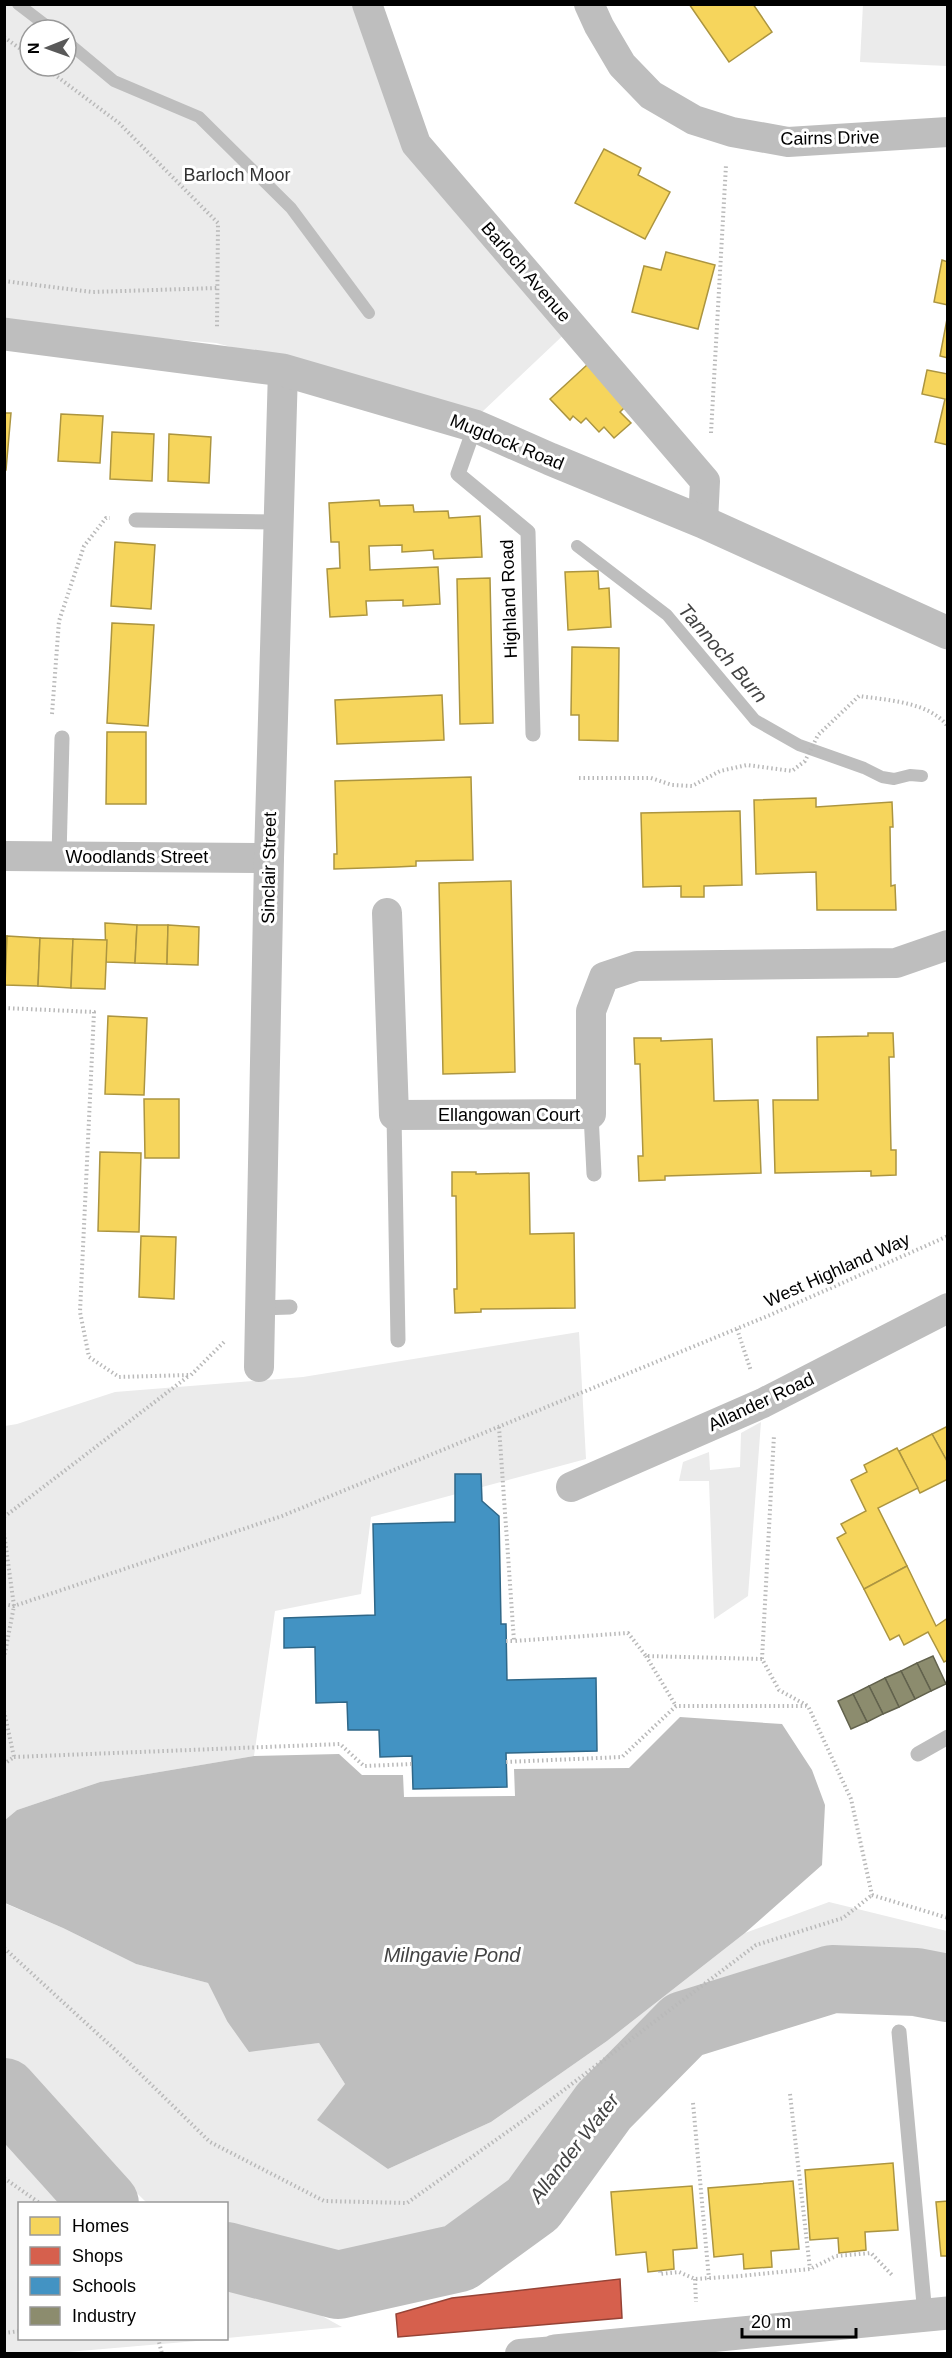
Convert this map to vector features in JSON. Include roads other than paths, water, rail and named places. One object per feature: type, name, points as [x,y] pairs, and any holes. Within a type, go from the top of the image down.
[{"type":"street","name":"Barloch Avenue","points":[[368,4],[416,144],[705,481],[702,522]]},
{"type":"street","name":"Cairns Drive","points":[[589,4],[622,65],[651,95],[694,120],[732,132],[788,142],[948,132]]},
{"type":"street","name":"Mugdock Road","points":[[4,334],[283,370],[475,426],[702,522],[948,633]]},
{"type":"street","name":"Sinclair Street","points":[[259,1367],[269,858],[283,370]]},
{"type":"street","name":"Woodlands Street","points":[[4,856],[269,858]]},
{"type":"street","points":[[387,913],[394,1115]]},
{"type":"street","name":"Ellangowan Court","points":[[394,1115],[591,1114],[591,1011],[604,977],[637,966],[896,963],[948,945]]},
{"type":"street","name":"Allander Road","points":[[571,1487],[770,1400],[948,1308]]},
{"type":"street","points":[[520,2354],[738,2343],[936,2314]]},
{"type":"lane","name":"Highland Road","points":[[475,426],[458,474],[528,532],[533,734]]},
{"type":"lane","points":[[136,520],[278,522]]},
{"type":"lane","points":[[59,857],[62,738]]},
{"type":"lane","points":[[591,1114],[594,1174]]},
{"type":"lane","points":[[394,1115],[398,1340]]},
{"type":"lane","points":[[260,1308],[290,1307]]},
{"type":"lane","points":[[918,1754],[948,1737]]},
{"type":"lane","points":[[898,2032],[936,2314]]},
{"type":"water","name":"Milngavie Pond","points":[[680,1717],[782,1724],[812,1770],[825,1805],[822,1865],[745,1933],[607,2041],[491,2122],[388,2169],[317,2120],[345,2084],[319,2043],[249,2052],[227,2021],[208,1983],[136,1964],[63,1928],[5,1903],[5,1820],[17,1810],[100,1782],[254,1756],[339,1754],[362,1775],[403,1775],[404,1797],[515,1796],[514,1769],[629,1768]]},
{"type":"waterway","name":"Tannoch Burn","points":[[18,4],[36,18]]},
{"type":"waterway","name":"Tannoch Burn","points":[[78,51],[114,81],[199,117],[291,208],[369,313]]},
{"type":"waterway","name":"Tannoch Burn","points":[[577,546],[667,615],[755,720],[799,745],[864,768],[882,777],[894,779],[910,775],[922,776]]},
{"type":"waterway","name":"Allander Water","points":[[228,2257],[338,2285],[459,2258],[533,2204],[604,2106],[684,2025],[832,1979],[916,1982],[948,1988]]},
{"type":"waterway","name":"Allander Water","points":[[4,2092],[103,2202]]},
{"type":"park label","name":"Barloch Moor","points":[[237,175]]}]
